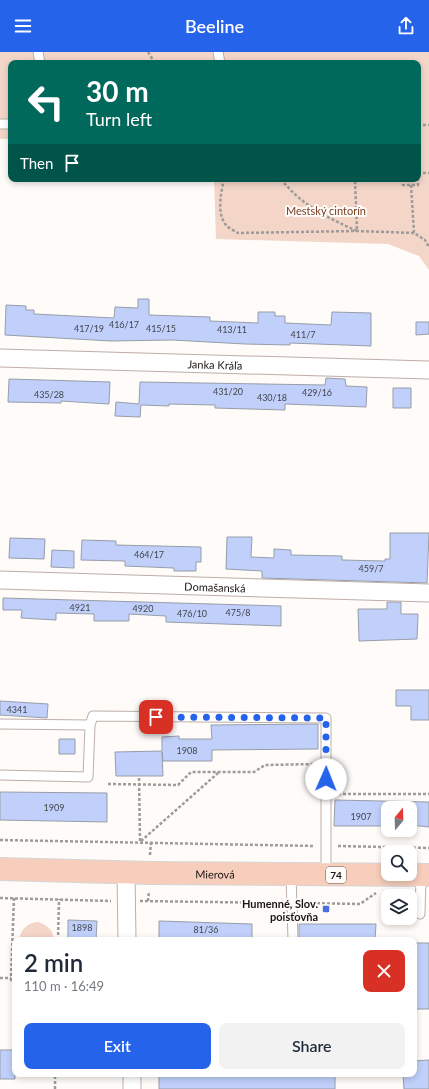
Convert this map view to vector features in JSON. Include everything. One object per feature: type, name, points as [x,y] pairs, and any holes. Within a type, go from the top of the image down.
[{"type":"main road","name":"Mierová","points":[[0,869],[126,873],[326,876],[425,875]]},
{"type":"street","name":"Janka Kráľa","points":[[0,358],[429,370]]},
{"type":"street","name":"Domašanská","points":[[0,580],[429,593]]},
{"type":"street","points":[[126,873],[127,937]]},
{"type":"street","points":[[132,1077],[132,1089]]},
{"type":"lane","points":[[0,775],[88,777],[90,725],[94,716],[326,718],[326,876]]},
{"type":"lane","points":[[0,724],[90,725]]},
{"type":"lane","points":[[291,875],[293,937]]},
{"type":"lane","points":[[420,914],[425,875]]},
{"type":"path","points":[[223,182],[220,199],[221,213],[227,226],[238,233],[357,231],[414,233],[425,240],[429,247]]},
{"type":"path","points":[[284,182],[306,204],[326,217],[357,231]]},
{"type":"path","points":[[355,182],[357,231]]},
{"type":"path","points":[[403,182],[403,185],[418,185],[418,182]]},
{"type":"path","points":[[411,185],[414,233]]},
{"type":"path","points":[[108,784],[178,785],[191,772],[254,772],[266,765],[327,764]]},
{"type":"path","points":[[140,842],[218,772]]},
{"type":"path","points":[[139,778],[140,842]]},
{"type":"path","points":[[326,794],[429,794]]},
{"type":"path","points":[[0,840],[429,848]]},
{"type":"path","points":[[150,856],[151,842]]},
{"type":"path","points":[[148,901],[149,887]]},
{"type":"path","points":[[136,901],[360,904],[377,892]]},
{"type":"path","points":[[0,898],[115,901]]},
{"type":"path","points":[[13,937],[14,898]]},
{"type":"path","points":[[58,937],[59,899]]},
{"type":"path","points":[[0,978],[11,978],[12,951]]},
{"type":"path","points":[[55,1077],[55,1089]]},
{"type":"green space","name":"Mestský cintorín","points":[[0,52],[429,52],[429,270],[419,256],[388,244],[216,239],[214,182],[421,182],[421,60],[8,60],[8,139],[0,139]]},
{"type":"green space","points":[[38,922],[45,925],[49,928],[53,937],[20,937],[25,927]]},
{"type":"building","points":[[138,299],[149,299],[149,315],[210,317],[210,321],[258,323],[258,312],[275,312],[275,316],[285,316],[285,323],[331,325],[332,312],[371,313],[371,346],[290,343],[290,345],[245,344],[172,340],[111,341],[5,335],[6,305],[26,306],[26,310],[34,310],[34,314],[114,318],[115,307],[138,308]]},
{"type":"building","points":[[416,322],[429,322],[429,334],[416,335]]},
{"type":"building","points":[[326,378],[345,379],[346,386],[367,387],[366,407],[285,404],[285,410],[215,408],[215,405],[141,405],[140,417],[115,416],[116,402],[139,404],[140,382],[325,385]]},
{"type":"building","points":[[9,379],[110,382],[109,404],[61,401],[61,403],[8,402]]},
{"type":"building","points":[[393,388],[411,388],[411,408],[393,408]]},
{"type":"building","points":[[390,533],[429,533],[427,583],[262,578],[262,571],[226,569],[227,537],[252,537],[251,557],[274,558],[274,549],[291,550],[291,555],[342,556],[342,560],[385,561],[385,559],[390,559]]},
{"type":"building","points":[[10,538],[45,539],[44,559],[9,558]]},
{"type":"building","points":[[82,540],[116,541],[116,545],[201,547],[201,562],[196,562],[196,571],[174,571],[174,568],[125,566],[125,561],[81,560]]},
{"type":"building","points":[[52,550],[74,551],[74,568],[51,567]]},
{"type":"building","points":[[3,598],[281,606],[281,626],[166,622],[166,616],[129,614],[129,621],[94,621],[94,614],[56,613],[56,620],[21,618],[22,610],[3,610]]},
{"type":"building","points":[[387,602],[401,602],[401,614],[418,614],[417,639],[359,641],[358,609],[387,609]]},
{"type":"building","points":[[396,690],[429,690],[429,720],[411,720],[411,706],[396,706]]},
{"type":"building","points":[[0,701],[48,704],[47,718],[0,715]]},
{"type":"building","points":[[318,724],[318,749],[212,750],[212,761],[163,761],[162,752],[163,776],[116,776],[115,752],[162,751],[162,737],[179,736],[179,739],[212,739],[211,725]]},
{"type":"building","points":[[59,739],[75,739],[75,754],[59,754]]},
{"type":"building","points":[[0,792],[107,793],[107,822],[0,820]]},
{"type":"building","points":[[335,800],[382,801],[381,826],[334,826]]},
{"type":"building","points":[[417,802],[429,802],[429,827],[417,826]]},
{"type":"building","points":[[68,920],[97,921],[96,937],[68,937]]},
{"type":"building","points":[[159,921],[252,924],[252,937],[159,937]]},
{"type":"building","points":[[299,924],[376,924],[375,937],[299,937]]},
{"type":"building","points":[[417,943],[429,943],[429,1009],[417,1009]]},
{"type":"building","points":[[0,1050],[12,1050],[12,1077],[15,1077],[15,1079],[0,1079]]},
{"type":"building","points":[[429,1060],[429,1089],[404,1089],[403,1077],[417,1077],[417,1061]]},
{"type":"building","points":[[159,1077],[335,1077],[335,1089],[159,1089]]},
{"type":"place","name":"Humenné, Slov. poisťovňa","points":[[326,909]]},
{"type":"route","points":[[156,717],[326,718],[326,779]]}]
